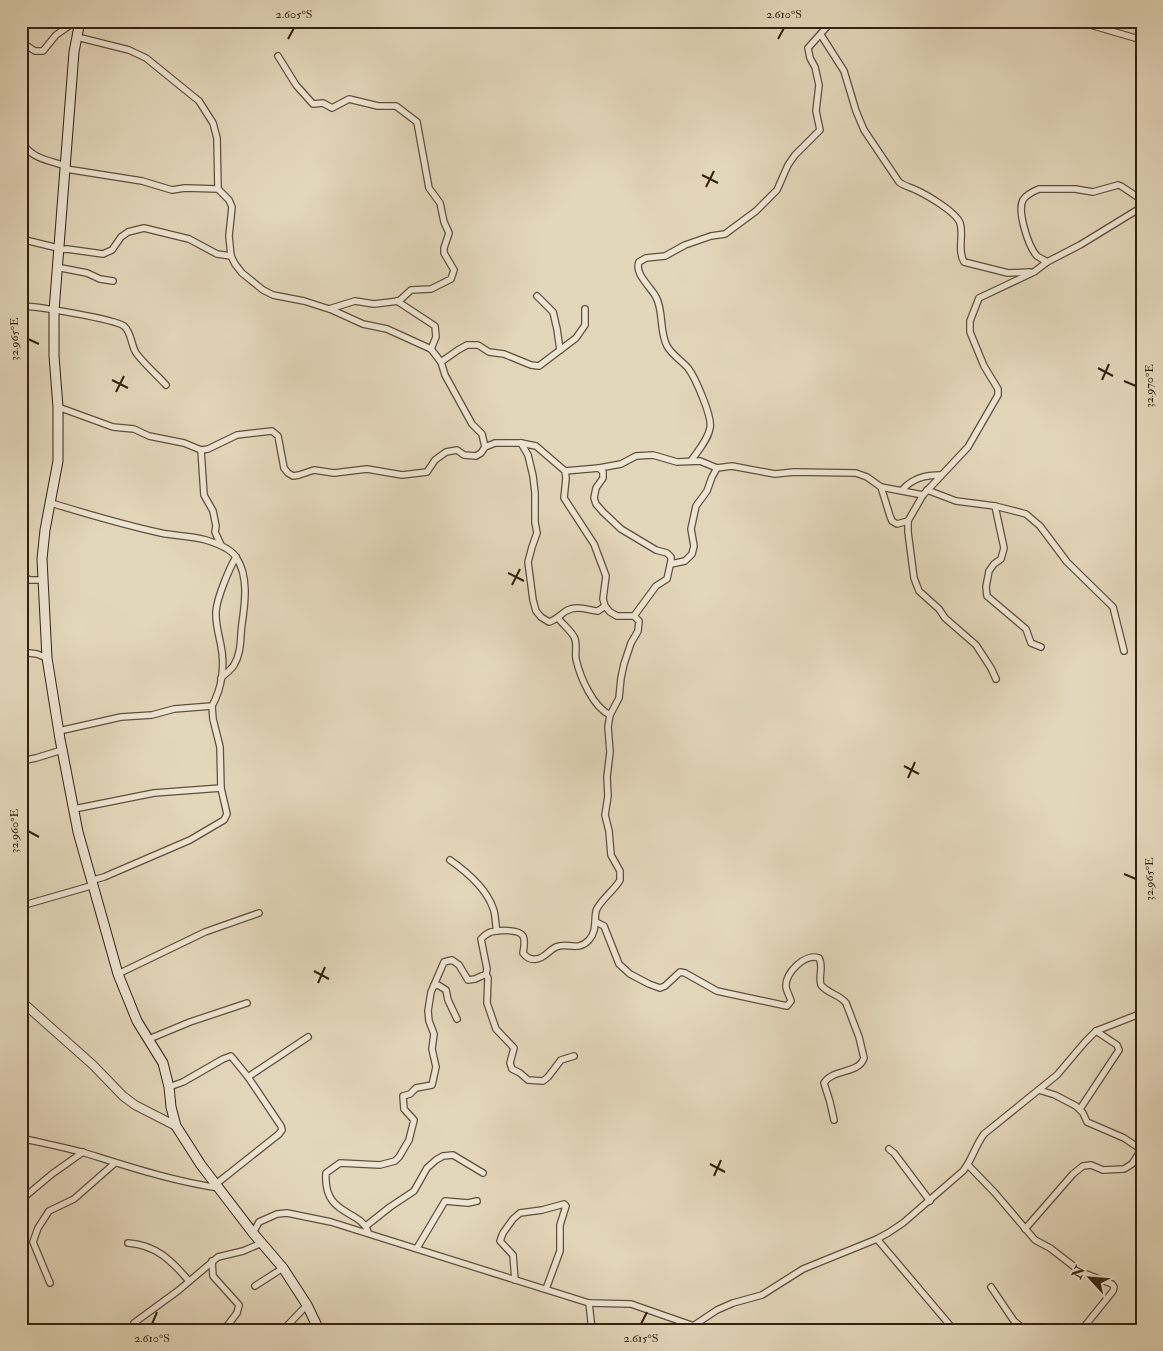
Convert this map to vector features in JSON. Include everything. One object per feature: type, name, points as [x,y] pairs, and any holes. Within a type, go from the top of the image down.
[{"type":"main road","points":[[80,21],[74,52],[66,168],[56,267],[54,356],[58,407],[58,461],[43,549],[42,580],[47,658],[62,750],[78,832],[118,974],[129,1006],[163,1063],[176,1126],[187,1146],[217,1186],[283,1268],[307,1305],[320,1330]]},
{"type":"street","points":[[21,25],[24,21]]},
{"type":"street","points":[[21,42],[35,51],[43,51],[56,35],[76,21]]},
{"type":"street","points":[[691,461],[710,432],[711,422],[694,377],[685,364],[667,345],[658,302],[648,284],[638,272],[637,266],[639,262],[646,258],[665,256],[685,245],[711,236],[725,234],[756,211],[777,190],[788,165],[795,155],[820,130],[816,111],[819,85],[815,66],[810,58],[808,48],[832,21]]},
{"type":"street","points":[[1077,21],[1142,40]]},
{"type":"street","points":[[821,35],[844,71],[864,130],[899,182],[903,186],[919,191],[937,202],[958,220],[960,225],[961,254],[964,262],[1008,273],[1034,272]]},
{"type":"street","points":[[77,38],[129,50],[141,55],[199,101],[213,123],[217,138],[218,189]]},
{"type":"street","points":[[278,56],[296,85],[313,104],[323,103],[332,108],[350,100],[378,106],[396,106],[417,122],[429,188],[440,203],[444,222],[449,233],[444,253],[454,270],[454,275],[451,279],[436,287],[411,290],[397,302]]},
{"type":"street","points":[[21,140],[23,149],[66,168],[142,181],[172,190],[185,188],[218,189],[232,206],[229,236],[231,256],[242,274],[273,295],[304,301],[329,309],[363,324],[387,328],[431,350],[441,362],[445,375],[472,424],[482,434],[485,447]]},
{"type":"street","points":[[1047,262],[1034,251],[1025,230],[1020,210],[1024,199],[1035,191],[1039,189],[1075,189],[1093,192],[1121,186],[1142,200]]},
{"type":"street","points":[[996,679],[976,645],[919,592],[914,578],[908,521],[925,492],[968,447],[999,392],[984,366],[970,332],[970,321],[978,300],[982,296],[1034,272],[1047,262],[1080,245],[1142,207]]},
{"type":"street","points":[[21,239],[58,249],[103,254],[112,250],[121,237],[128,232],[144,228],[189,240],[217,254],[231,256]]},
{"type":"street","points":[[56,267],[88,273],[113,281]]},
{"type":"street","points":[[537,296],[553,312],[560,350]]},
{"type":"street","points":[[329,309],[355,301],[374,304],[397,302],[435,326],[436,337],[431,350]]},
{"type":"street","points":[[21,306],[85,315],[122,325],[128,331],[136,354],[166,385]]},
{"type":"street","points":[[441,362],[458,350],[478,345],[489,352],[504,354],[517,361],[535,366],[543,364],[582,331],[586,318],[585,309]]},
{"type":"street","points":[[58,407],[113,426],[134,429],[149,436],[184,443],[201,450],[208,449],[237,435],[272,431],[278,436],[284,468],[292,476],[314,470],[334,473],[367,469],[402,476],[427,472],[435,460],[446,452],[457,450],[464,455],[476,456],[485,447],[495,443],[521,443],[536,446],[565,471],[564,498],[594,544],[606,576],[603,599],[605,606],[617,616],[634,616],[637,618],[640,626],[624,664],[619,698],[610,715],[608,727],[610,752],[605,815],[611,855],[620,871],[621,877],[616,887],[598,907],[593,933],[583,945],[556,947],[538,960],[525,955],[524,939],[514,931],[488,933],[481,939],[488,978],[487,1004],[496,1030],[514,1048],[510,1063],[512,1069],[528,1080],[543,1081],[561,1060],[574,1056]]},
{"type":"street","points":[[521,443],[528,455],[535,493],[535,522],[538,533],[528,562],[536,611],[549,622],[575,608],[598,610],[605,606]]},
{"type":"street","points":[[201,450],[204,494],[216,518],[215,532],[221,545]]},
{"type":"street","points":[[565,471],[621,464],[631,458],[646,454],[661,456],[677,462],[700,461],[717,468],[732,466],[775,474],[794,472],[856,473],[867,477],[881,487],[925,492],[956,501],[995,506],[1021,512],[1040,526],[1067,562],[1113,607],[1124,651]]},
{"type":"street","points":[[599,468],[604,476],[594,493],[596,504],[621,530],[656,550],[669,554],[671,557],[666,579],[656,586],[634,616]]},
{"type":"street","points":[[670,564],[685,561],[692,554],[694,546],[691,529],[696,506],[708,491],[717,468]]},
{"type":"street","points":[[902,490],[910,481],[929,475],[940,475]]},
{"type":"street","points":[[881,487],[892,520],[897,524],[908,521]]},
{"type":"street","points":[[51,503],[86,515],[164,534],[206,540],[221,545],[236,557],[243,574],[244,616],[237,658],[234,666],[221,678]]},
{"type":"street","points":[[995,506],[1004,548],[1001,559],[989,571],[987,596],[1026,629],[1031,642],[1041,647]]},
{"type":"street","points":[[21,906],[93,882],[190,840],[224,820],[227,814],[222,788],[220,747],[213,719],[212,706],[217,697],[223,661],[216,625],[216,607],[236,557]]},
{"type":"street","points":[[21,576],[30,580],[42,580]]},
{"type":"street","points":[[558,618],[575,639],[576,657],[583,681],[598,707],[610,715]]},
{"type":"street","points":[[21,652],[37,654],[47,658]]},
{"type":"street","points":[[59,730],[121,717],[152,715],[174,709],[212,706]]},
{"type":"street","points":[[21,761],[62,750]]},
{"type":"street","points":[[74,809],[154,793],[222,788]]},
{"type":"street","points":[[450,860],[476,882],[487,895],[495,912],[497,932]]},
{"type":"street","points":[[118,974],[205,932],[259,913]]},
{"type":"street","points":[[596,922],[604,926],[619,964],[625,971],[660,988],[665,986],[680,972],[717,991],[788,1006],[791,1001],[786,989],[786,982],[795,968],[807,958],[813,956],[819,958],[822,966],[821,985],[842,998],[846,1003],[859,1037],[864,1058],[859,1065],[829,1077],[824,1083],[834,1120]]},
{"type":"street","points":[[367,1229],[341,1210],[334,1202],[326,1189],[326,1173],[340,1163],[380,1165],[391,1163],[399,1157],[409,1140],[414,1125],[414,1120],[404,1109],[403,1096],[410,1094],[416,1088],[432,1085],[434,1081],[436,1067],[432,1049],[434,1034],[429,1024],[428,1011],[431,992],[442,964],[446,960],[452,960],[468,980],[486,974]]},
{"type":"street","points":[[434,986],[446,990],[448,1000],[457,1019]]},
{"type":"street","points":[[21,1002],[86,1059],[123,1096],[135,1105],[176,1126]]},
{"type":"street","points":[[149,1039],[197,1019],[247,1003]]},
{"type":"street","points":[[253,1233],[260,1222],[277,1214],[287,1213],[367,1229],[417,1248],[589,1303],[631,1304],[691,1329],[717,1310],[733,1303],[762,1295],[803,1269],[877,1239],[903,1223],[930,1201],[968,1165],[974,1150],[984,1134],[1057,1075],[1096,1032],[1142,1013]]},
{"type":"street","points":[[1080,1109],[1119,1050],[1117,1045],[1096,1032]]},
{"type":"street","points":[[248,1078],[308,1037]]},
{"type":"street","points":[[21,1138],[83,1152],[137,1170],[195,1185],[217,1186],[282,1130],[273,1112],[233,1058],[228,1056],[183,1082],[169,1087]]},
{"type":"street","points":[[1025,1229],[1073,1174],[1084,1166],[1103,1170],[1124,1169],[1132,1164],[1141,1150],[1124,1138],[1087,1122],[1080,1109],[1055,1095],[1039,1090]]},
{"type":"street","points":[[888,1149],[894,1152],[930,1201]]},
{"type":"street","points":[[21,1200],[52,1174],[83,1152]]},
{"type":"street","points":[[367,1229],[390,1207],[414,1191],[427,1168],[443,1156],[452,1155],[483,1173]]},
{"type":"street","points":[[50,1283],[33,1242],[38,1228],[49,1211],[74,1199],[115,1163]]},
{"type":"street","points":[[968,1165],[1035,1240],[1050,1248],[1075,1269],[1112,1284],[1114,1287],[1112,1291],[1084,1327]]},
{"type":"street","points":[[417,1248],[445,1201],[468,1203],[477,1200]]},
{"type":"street","points":[[515,1280],[513,1255],[500,1241],[503,1233],[520,1212],[542,1210],[564,1204],[566,1206],[560,1225],[560,1252],[546,1289]]},
{"type":"street","points":[[877,1239],[954,1330]]},
{"type":"street","points":[[128,1243],[152,1248],[171,1262],[189,1281]]},
{"type":"street","points":[[131,1330],[134,1323],[212,1261],[224,1255],[244,1252],[262,1243]]},
{"type":"street","points":[[212,1261],[213,1276],[239,1305],[237,1312],[226,1326]]},
{"type":"street","points":[[255,1286],[283,1268]]},
{"type":"street","points":[[991,1287],[1014,1321],[1025,1330]]},
{"type":"street","points":[[589,1303],[592,1330]]},
{"type":"street","points":[[283,1330],[307,1305]]}]
